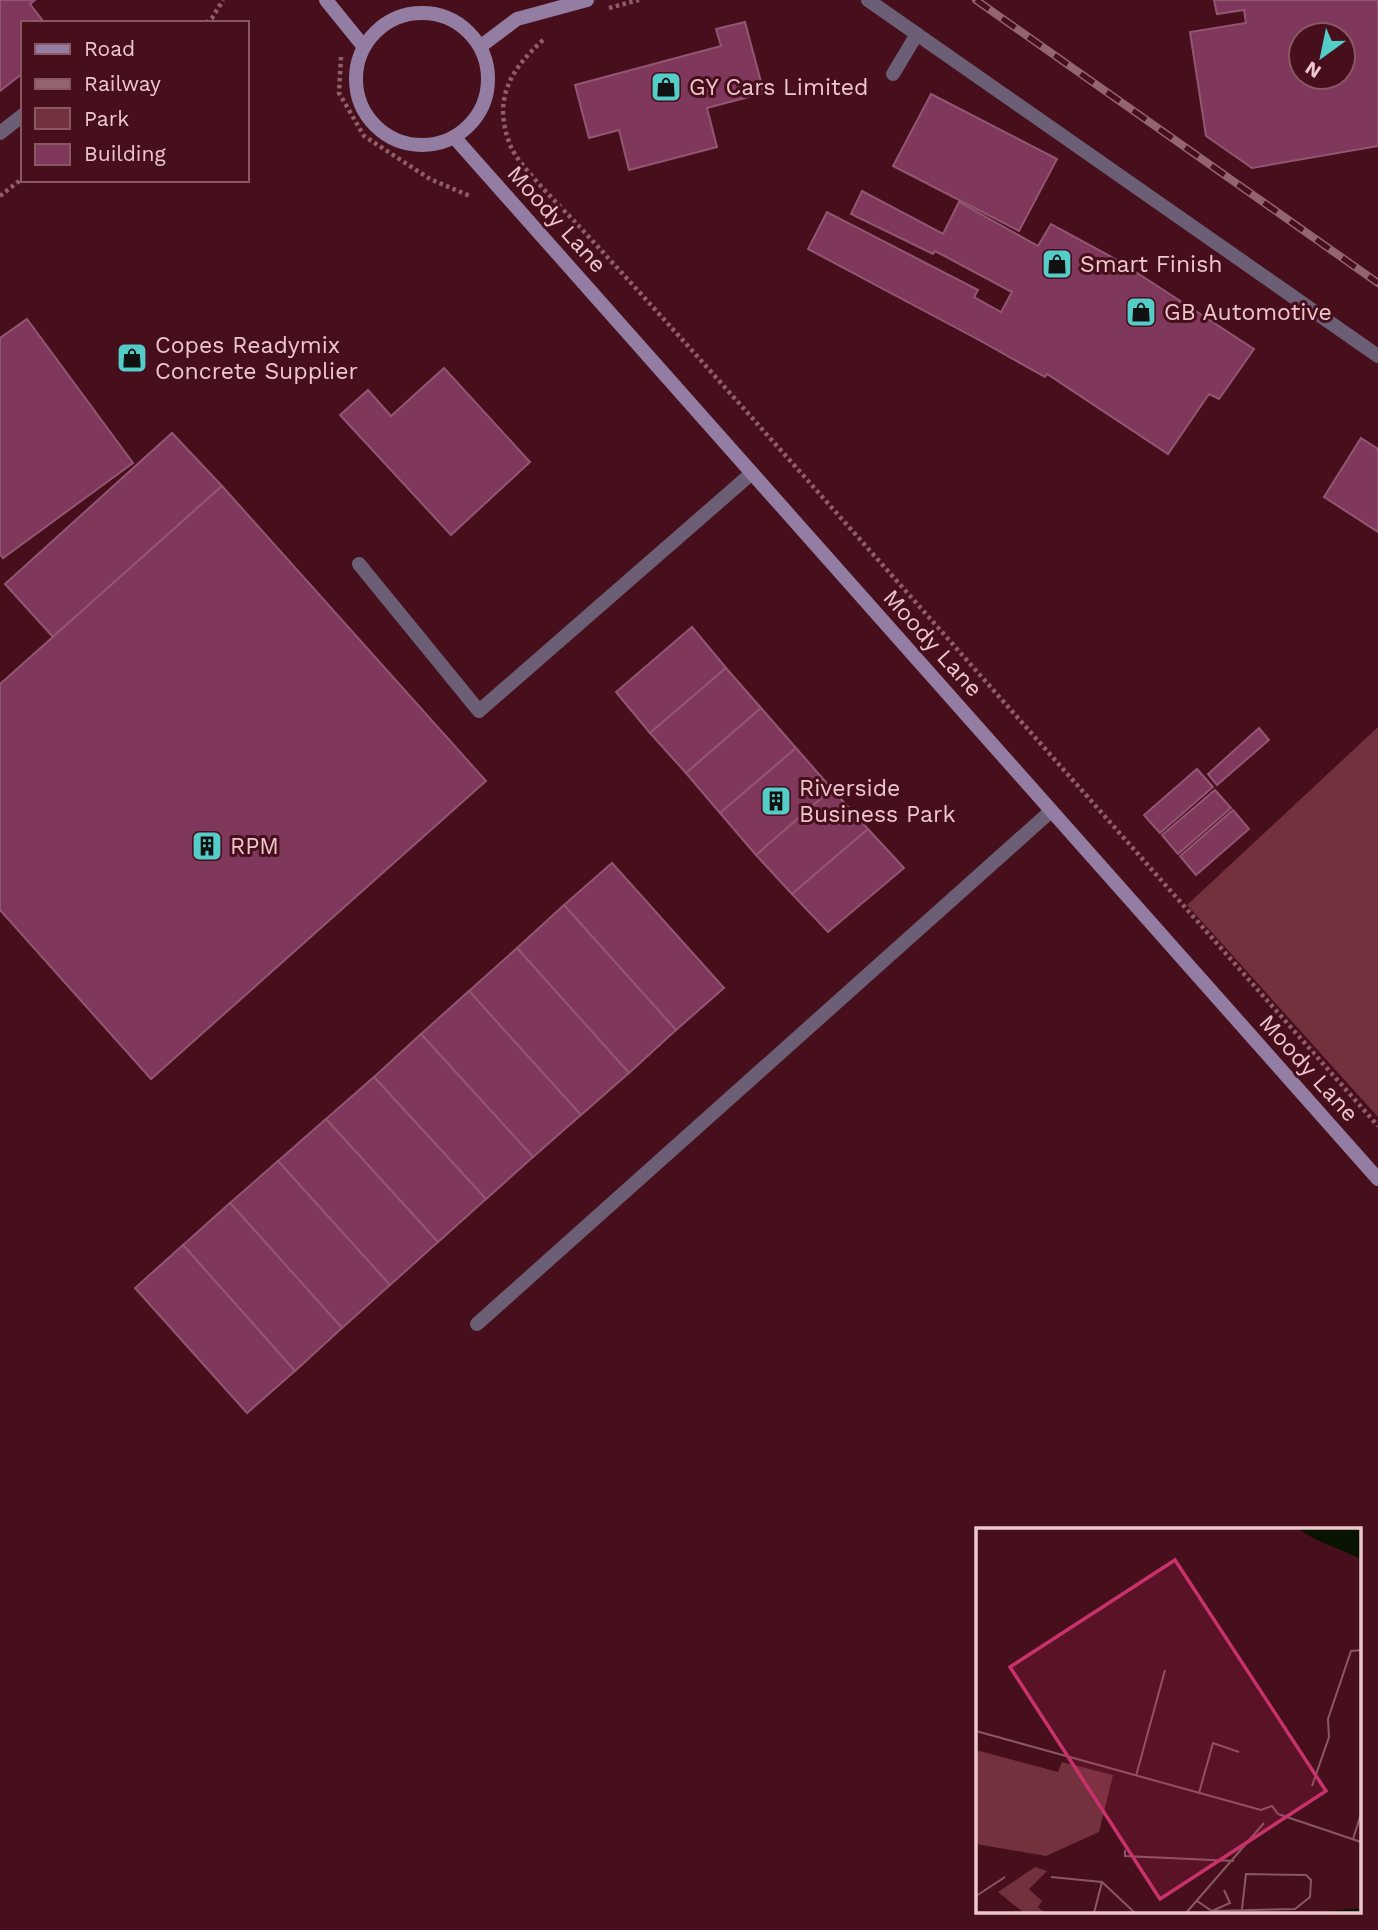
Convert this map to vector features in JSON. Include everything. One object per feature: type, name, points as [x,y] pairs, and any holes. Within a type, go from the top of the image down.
[{"type":"street","points":[[326,0],[363,47]]},
{"type":"street","points":[[481,46],[517,19],[587,0]]},
{"type":"street","points":[[426,13],[449,18],[468,31],[481,46],[487,61],[488,85],[477,117],[454,138],[432,145],[410,144],[385,134],[368,118],[359,100],[356,78],[363,47],[378,29],[403,15],[426,13]]},
{"type":"street","name":"Moody Lane","points":[[454,138],[1378,1180]]},
{"type":"lane","points":[[868,0],[1378,356]]},
{"type":"lane","points":[[893,74],[917,34]]},
{"type":"lane","points":[[0,133],[21,117]]},
{"type":"lane","points":[[359,564],[479,711],[752,473]]},
{"type":"lane","points":[[477,1324],[1051,811]]},
{"type":"path","points":[[208,21],[223,0]]},
{"type":"path","points":[[603,10],[639,0]]},
{"type":"path","points":[[549,35],[532,50],[512,75],[503,99],[504,125],[513,150],[1378,1126]]},
{"type":"path","points":[[341,47],[339,93],[364,136],[430,179],[471,196]]},
{"type":"path","points":[[0,196],[21,180]]},
{"type":"green space","points":[[1378,727],[1378,1117],[1187,905]]},
{"type":"building","points":[[0,0],[35,0],[30,4],[43,21],[21,21],[21,75],[0,91]]},
{"type":"building","points":[[1214,0],[1378,0],[1378,146],[1252,168],[1206,136],[1190,32],[1246,23],[1244,10],[1217,14]]},
{"type":"building","points":[[745,22],[764,93],[707,108],[717,147],[629,170],[619,130],[589,138],[575,85],[721,46],[716,29]]},
{"type":"building","points":[[931,94],[1057,159],[1019,231],[893,166]]},
{"type":"building","points":[[862,191],[943,234],[959,202],[1038,246],[1051,224],[1119,261],[1254,349],[1219,399],[1209,394],[1168,454],[1047,374],[1045,377],[808,249],[827,212],[978,290],[974,297],[1001,312],[1012,292],[935,251],[933,254],[851,214]]},
{"type":"building","points":[[27,319],[133,463],[3,558],[0,554],[0,338]]},
{"type":"building","points":[[444,368],[530,462],[451,535],[340,415],[368,390],[391,416]]},
{"type":"building","points":[[172,433],[222,486],[53,637],[5,584]]},
{"type":"building","points":[[1361,438],[1378,449],[1378,532],[1324,497]]},
{"type":"building","name":"RPM","points":[[222,486],[486,781],[151,1079],[0,910],[0,684]]},
{"type":"building","points":[[692,627],[726,668],[650,733],[616,692]]},
{"type":"building","points":[[726,668],[761,708],[686,773],[650,733]]},
{"type":"building","name":"Riverside Business Park","points":[[761,708],[796,748],[720,813],[686,773]]},
{"type":"building","points":[[1259,728],[1269,740],[1217,785],[1208,774]]},
{"type":"building","name":"Riverside Business Park","points":[[796,748],[832,789],[756,855],[720,813]]},
{"type":"building","points":[[1197,769],[1213,787],[1160,833],[1144,815]]},
{"type":"building","name":"Riverside Business Park","points":[[832,789],[868,829],[792,894],[756,855]]},
{"type":"building","points":[[1215,790],[1231,808],[1178,854],[1162,835]]},
{"type":"building","points":[[1233,810],[1249,829],[1196,875],[1180,856]]},
{"type":"building","name":"Riverside Business Park","points":[[868,829],[904,868],[828,932],[792,894]]},
{"type":"building","points":[[612,863],[724,988],[676,1030],[564,905]]},
{"type":"building","points":[[564,905],[676,1030],[629,1073],[517,948]]},
{"type":"building","points":[[517,948],[629,1073],[581,1115],[469,991]]},
{"type":"building","points":[[469,991],[581,1115],[533,1157],[421,1034]]},
{"type":"building","points":[[421,1034],[533,1157],[486,1199],[374,1077]]},
{"type":"building","points":[[374,1077],[486,1199],[438,1242],[326,1119]]},
{"type":"building","points":[[326,1119],[438,1242],[390,1285],[278,1161]]},
{"type":"building","points":[[278,1161],[390,1285],[342,1328],[230,1203]]},
{"type":"building","points":[[230,1203],[342,1328],[295,1371],[183,1245]]},
{"type":"building","points":[[183,1245],[295,1371],[247,1413],[135,1288]]},
{"type":"railway","points":[[976,0],[1378,283]]},
{"type":"place","name":"GY Cars Limited","points":[[666,87]]},
{"type":"place","name":"Smart Finish","points":[[1057,264]]},
{"type":"place","name":"GB Automotive","points":[[1141,312]]},
{"type":"place","name":"Copes Readymix Concrete Supplier","points":[[132,358]]},
{"type":"place","name":"Riverside Business Park","points":[[776,801]]},
{"type":"place","name":"RPM","points":[[207,846]]}]
